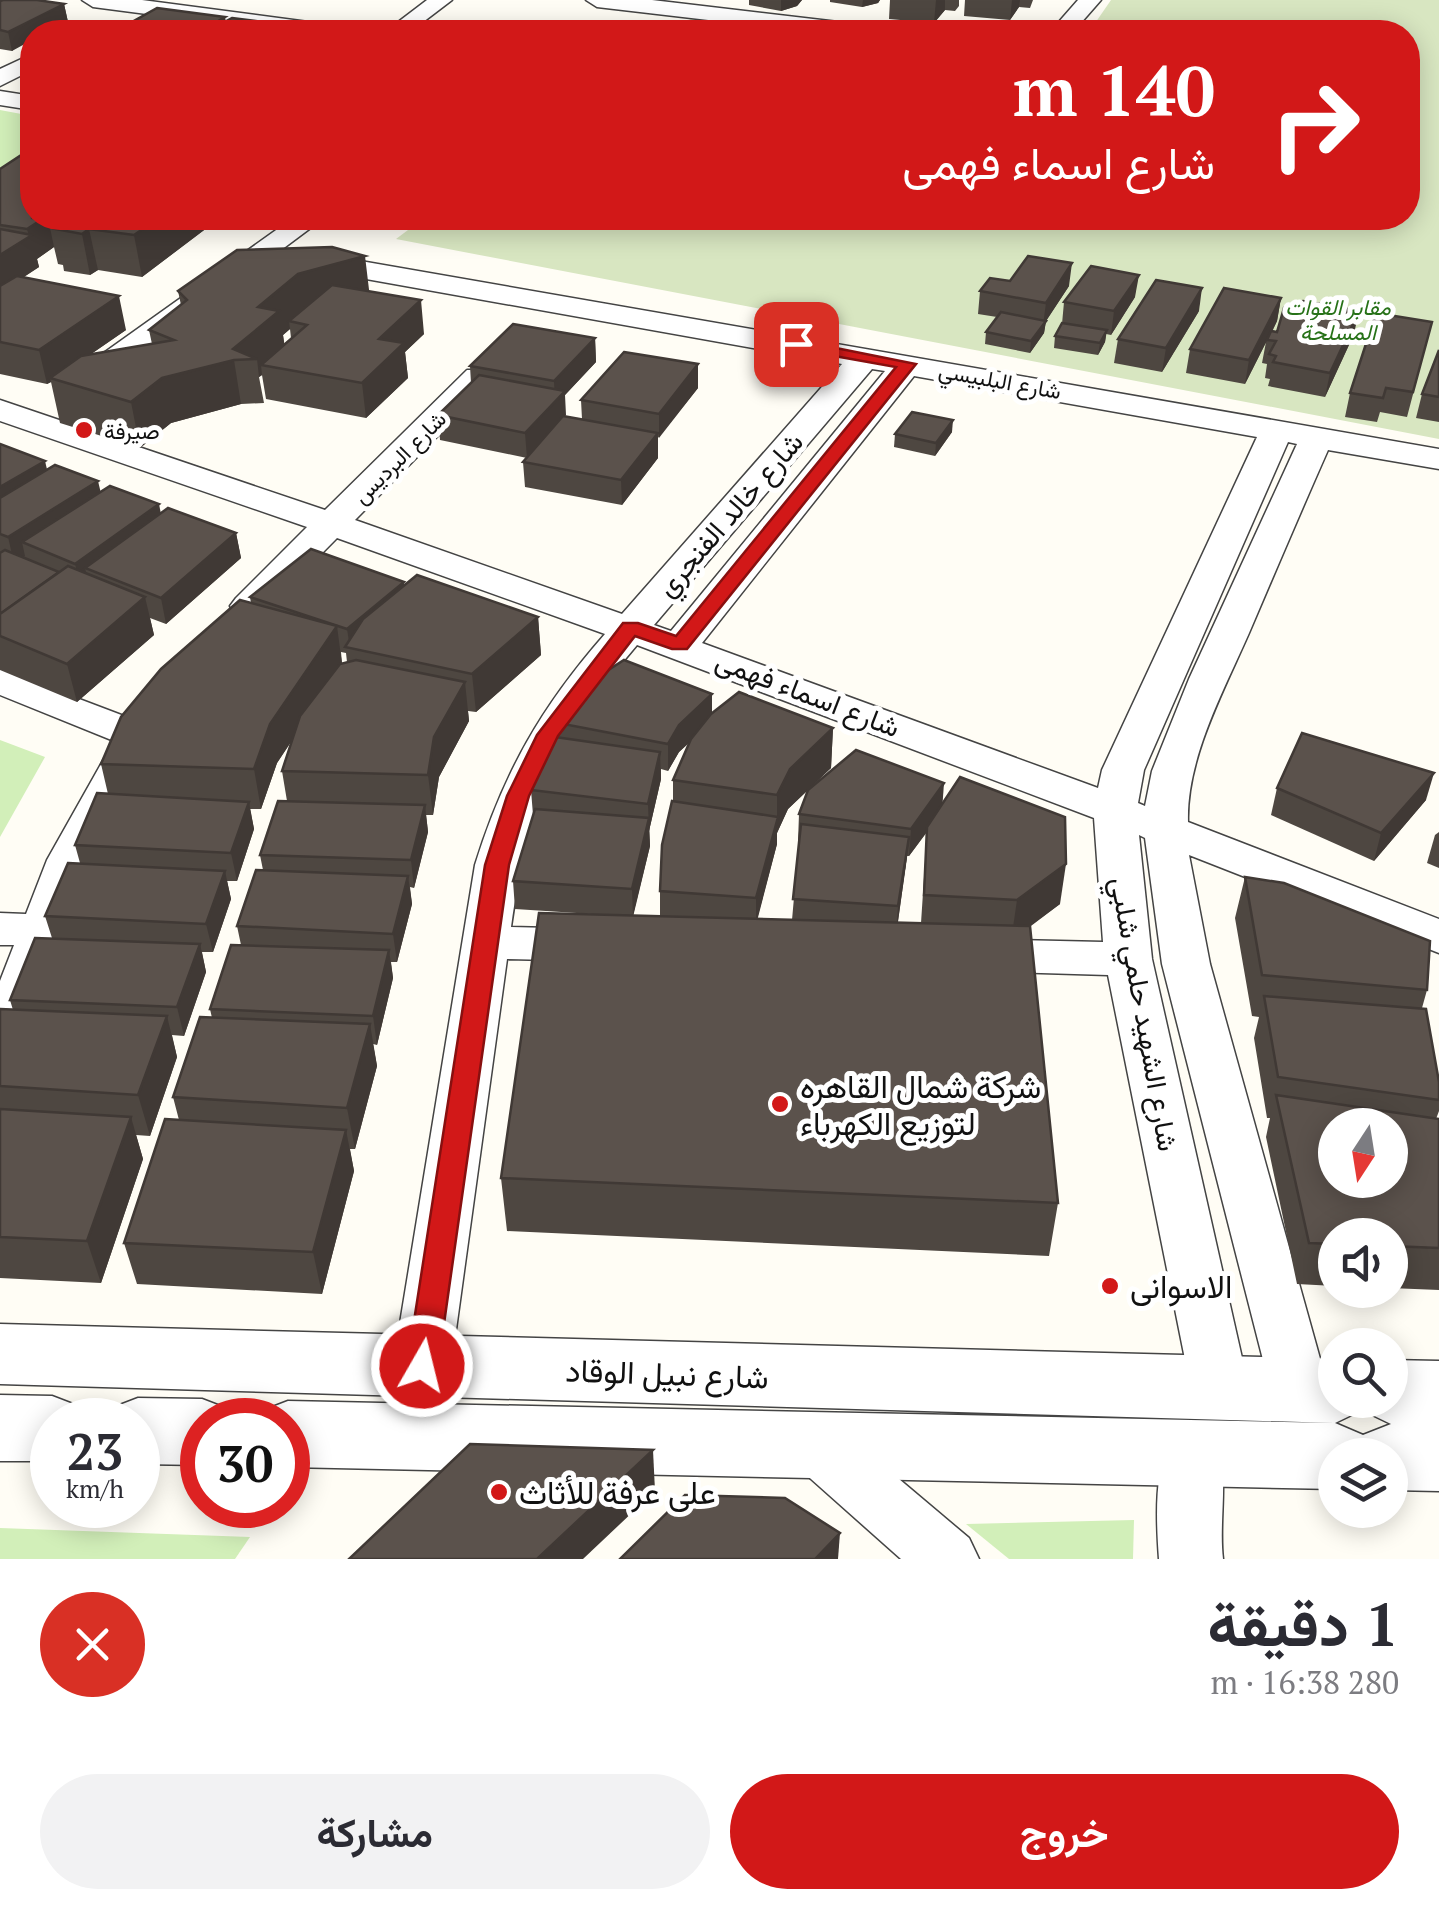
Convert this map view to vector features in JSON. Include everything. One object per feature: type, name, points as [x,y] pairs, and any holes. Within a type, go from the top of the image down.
[{"type":"street","points":[[93,0],[238,20]]},
{"type":"street","points":[[412,20],[440,0]]},
{"type":"street","points":[[597,0],[764,20]]},
{"type":"street","points":[[1071,20],[1090,0]]},
{"type":"street","points":[[107,20],[131,6]]},
{"type":"street","points":[[16,415],[294,230]]},
{"type":"street","name":"شارع البلبيسي","points":[[264,253],[1439,459]]},
{"type":"street","points":[[522,332],[550,305]]},
{"type":"street","name":"شارع خالد الفنجري","points":[[422,1366],[482,942],[497,865],[518,796],[548,735],[631,627],[866,356]]},
{"type":"street","name":"شارع البرديس","points":[[220,636],[496,360]]},
{"type":"street","name":"شارع خالد الفنجري","points":[[680,645],[908,364]]},
{"type":"street","name":"شارع اسماء فهمى","points":[[16,415],[631,627],[1166,827],[1439,937]]},
{"type":"street","name":"شارع الشهيد حلمي شلبي","points":[[1190,1559],[1188,1526],[1206,1421],[1128,959],[1120,900],[1116,808],[1130,750],[1297,432]]},
{"type":"street","name":"شارع الشهيد حلمي شلبي","points":[[1297,432],[1180,752],[1168,791],[1166,827],[1186,964],[1318,1391]]},
{"type":"street","points":[[0,682],[150,721],[69,860],[22,929],[0,1045]]},
{"type":"street","points":[[482,942],[639,946]]},
{"type":"street","points":[[932,954],[1128,959]]},
{"type":"street","name":"شارع نبيل الوقاد","points":[[0,1354],[422,1366],[1206,1421],[1318,1451]]},
{"type":"street","name":"شارع نبيل الوقاد","points":[[310,1434],[814,1444],[1206,1421],[1318,1391]]},
{"type":"street","points":[[1408,1392],[1439,1393]]},
{"type":"street","points":[[0,1428],[30,1429]]},
{"type":"street","points":[[814,1444],[947,1559]]},
{"type":"street","points":[[1408,1457],[1439,1458]]},
{"type":"green space","name":"مقابر القوات المسلحة","points":[[1111,0],[1439,0],[1439,439],[396,239],[408,230],[1420,230],[1420,20],[1097,20]]},
{"type":"green space","points":[[697,14],[748,20],[689,20]]},
{"type":"green space","points":[[0,110],[20,114],[20,164],[0,175]]},
{"type":"green space","points":[[0,740],[45,757],[0,837]]},
{"type":"green space","points":[[1134,1520],[1133,1559],[1009,1559],[966,1524]]},
{"type":"green space","points":[[0,1528],[250,1537],[235,1559],[0,1559]]},
{"type":"building","points":[[0,1],[64,4],[32,20],[20,20],[20,26],[8,32],[0,30]]},
{"type":"building","points":[[157,8],[225,17],[220,20],[136,20]]},
{"type":"building","points":[[20,156],[20,228],[0,225],[0,169]]},
{"type":"building","points":[[0,229],[32,235],[0,255]]},
{"type":"building","points":[[96,230],[141,230],[134,235]]},
{"type":"building","points":[[332,247],[365,256],[298,274],[258,307],[279,311],[233,349],[257,359],[234,360],[162,378],[131,402],[50,378],[81,356],[174,340],[149,330],[187,300],[178,291],[237,250]]},
{"type":"building","points":[[1028,256],[1072,263],[1046,303],[980,291],[990,278],[1010,281]]},
{"type":"building","points":[[1091,266],[1139,275],[1114,311],[1064,302]]},
{"type":"building","points":[[17,276],[119,296],[39,350],[0,342],[0,286]]},
{"type":"building","points":[[1156,280],[1202,288],[1166,348],[1118,339]]},
{"type":"building","points":[[332,285],[421,300],[379,339],[404,343],[362,383],[261,365],[307,325],[289,321]]},
{"type":"building","points":[[1224,288],[1281,298],[1249,360],[1190,349]]},
{"type":"building","points":[[1303,301],[1359,311],[1330,373],[1273,362],[1276,356],[1269,354],[1276,341],[1267,340],[1271,331],[1277,332],[1284,308],[1297,310]]},
{"type":"building","points":[[1001,312],[1046,321],[1031,341],[986,332]]},
{"type":"building","points":[[1376,313],[1432,322],[1413,392],[1386,388],[1383,398],[1350,393]]},
{"type":"building","points":[[1062,323],[1107,330],[1100,343],[1055,336]]},
{"type":"building","points":[[513,324],[595,338],[554,381],[470,366]]},
{"type":"building","points":[[1439,350],[1439,397],[1422,394]]},
{"type":"building","points":[[624,352],[698,364],[659,414],[581,400]]},
{"type":"building","points":[[479,375],[565,391],[525,433],[438,415]]},
{"type":"building","points":[[912,412],[953,420],[936,443],[895,434]]},
{"type":"building","points":[[563,416],[658,433],[621,480],[523,462]]},
{"type":"building","points":[[0,444],[45,461],[0,487]]},
{"type":"building","points":[[55,465],[98,481],[8,537],[0,534],[0,498]]},
{"type":"building","points":[[110,486],[159,504],[75,564],[22,542]]},
{"type":"building","points":[[168,508],[236,533],[161,598],[85,568]]},
{"type":"building","points":[[311,549],[404,582],[347,629],[250,597]]},
{"type":"building","points":[[5,550],[59,572],[0,614],[0,553]]},
{"type":"building","points":[[68,566],[145,597],[67,664],[0,636],[0,614]]},
{"type":"building","points":[[417,575],[538,617],[472,674],[345,647],[363,619]]},
{"type":"building","points":[[240,600],[337,626],[270,724],[254,769],[101,764],[121,717],[161,669]]},
{"type":"building","points":[[356,660],[465,682],[434,737],[428,775],[282,771],[300,716],[340,664]]},
{"type":"building","points":[[624,660],[712,694],[679,725],[668,744],[558,723],[593,680]]},
{"type":"building","points":[[739,692],[833,728],[790,769],[777,795],[673,780],[691,739],[711,714]]},
{"type":"building","points":[[1302,733],[1434,773],[1381,833],[1277,788]]},
{"type":"building","points":[[555,737],[660,752],[648,804],[531,790]]},
{"type":"building","points":[[856,750],[944,783],[911,829],[799,814],[808,790]]},
{"type":"building","points":[[960,777],[1065,817],[1066,864],[1017,900],[924,895],[927,827]]},
{"type":"building","points":[[97,793],[249,802],[231,853],[75,845]]},
{"type":"building","points":[[278,801],[425,805],[411,860],[260,855]]},
{"type":"building","points":[[672,801],[778,817],[756,898],[660,891],[662,845]]},
{"type":"building","points":[[535,809],[649,818],[632,889],[513,881]]},
{"type":"building","points":[[801,824],[909,837],[898,906],[793,899]]},
{"type":"building","points":[[68,863],[225,871],[206,924],[45,916]]},
{"type":"building","points":[[256,870],[408,876],[393,934],[237,926]]},
{"type":"building","points":[[1245,877],[1284,883],[1430,941],[1427,990],[1262,975]]},
{"type":"building","name":"شركة شمال القاهره لتوزيع الكهرباء","points":[[539,913],[1030,926],[1058,1203],[501,1178]]},
{"type":"building","points":[[35,938],[200,944],[177,1007],[10,1000]]},
{"type":"building","points":[[231,945],[389,950],[373,1016],[210,1009]]},
{"type":"building","points":[[1264,996],[1426,1009],[1439,1100],[1278,1077]]},
{"type":"building","points":[[0,1009],[167,1016],[138,1095],[0,1086]]},
{"type":"building","points":[[200,1017],[370,1024],[347,1108],[173,1097]]},
{"type":"building","points":[[1276,1095],[1364,1108],[1318,1108],[1318,1198],[1408,1198],[1408,1114],[1439,1119],[1439,1248],[1408,1247],[1408,1218],[1318,1218],[1318,1243],[1309,1243]]},
{"type":"building","points":[[0,1109],[131,1117],[87,1241],[0,1237]]},
{"type":"building","points":[[165,1119],[346,1130],[313,1252],[124,1243]]},
{"type":"building","points":[[470,1444],[653,1450],[537,1559],[349,1559]]},
{"type":"building","points":[[685,1495],[785,1498],[840,1533],[815,1559],[620,1559]]},
{"type":"place","name":"صيرفة","points":[[84,430]]},
{"type":"place","name":"شركة شمال القاهره لتوزيع الكهرباء","points":[[780,1104]]},
{"type":"place","name":"الاسوانى","points":[[1110,1286]]},
{"type":"place","name":"على عرفة للأثاث","points":[[499,1492]]},
{"type":"route","points":[[422,1366],[482,942],[497,865],[518,796],[548,735],[586,680],[631,627],[680,645],[908,364],[796,344]]}]
